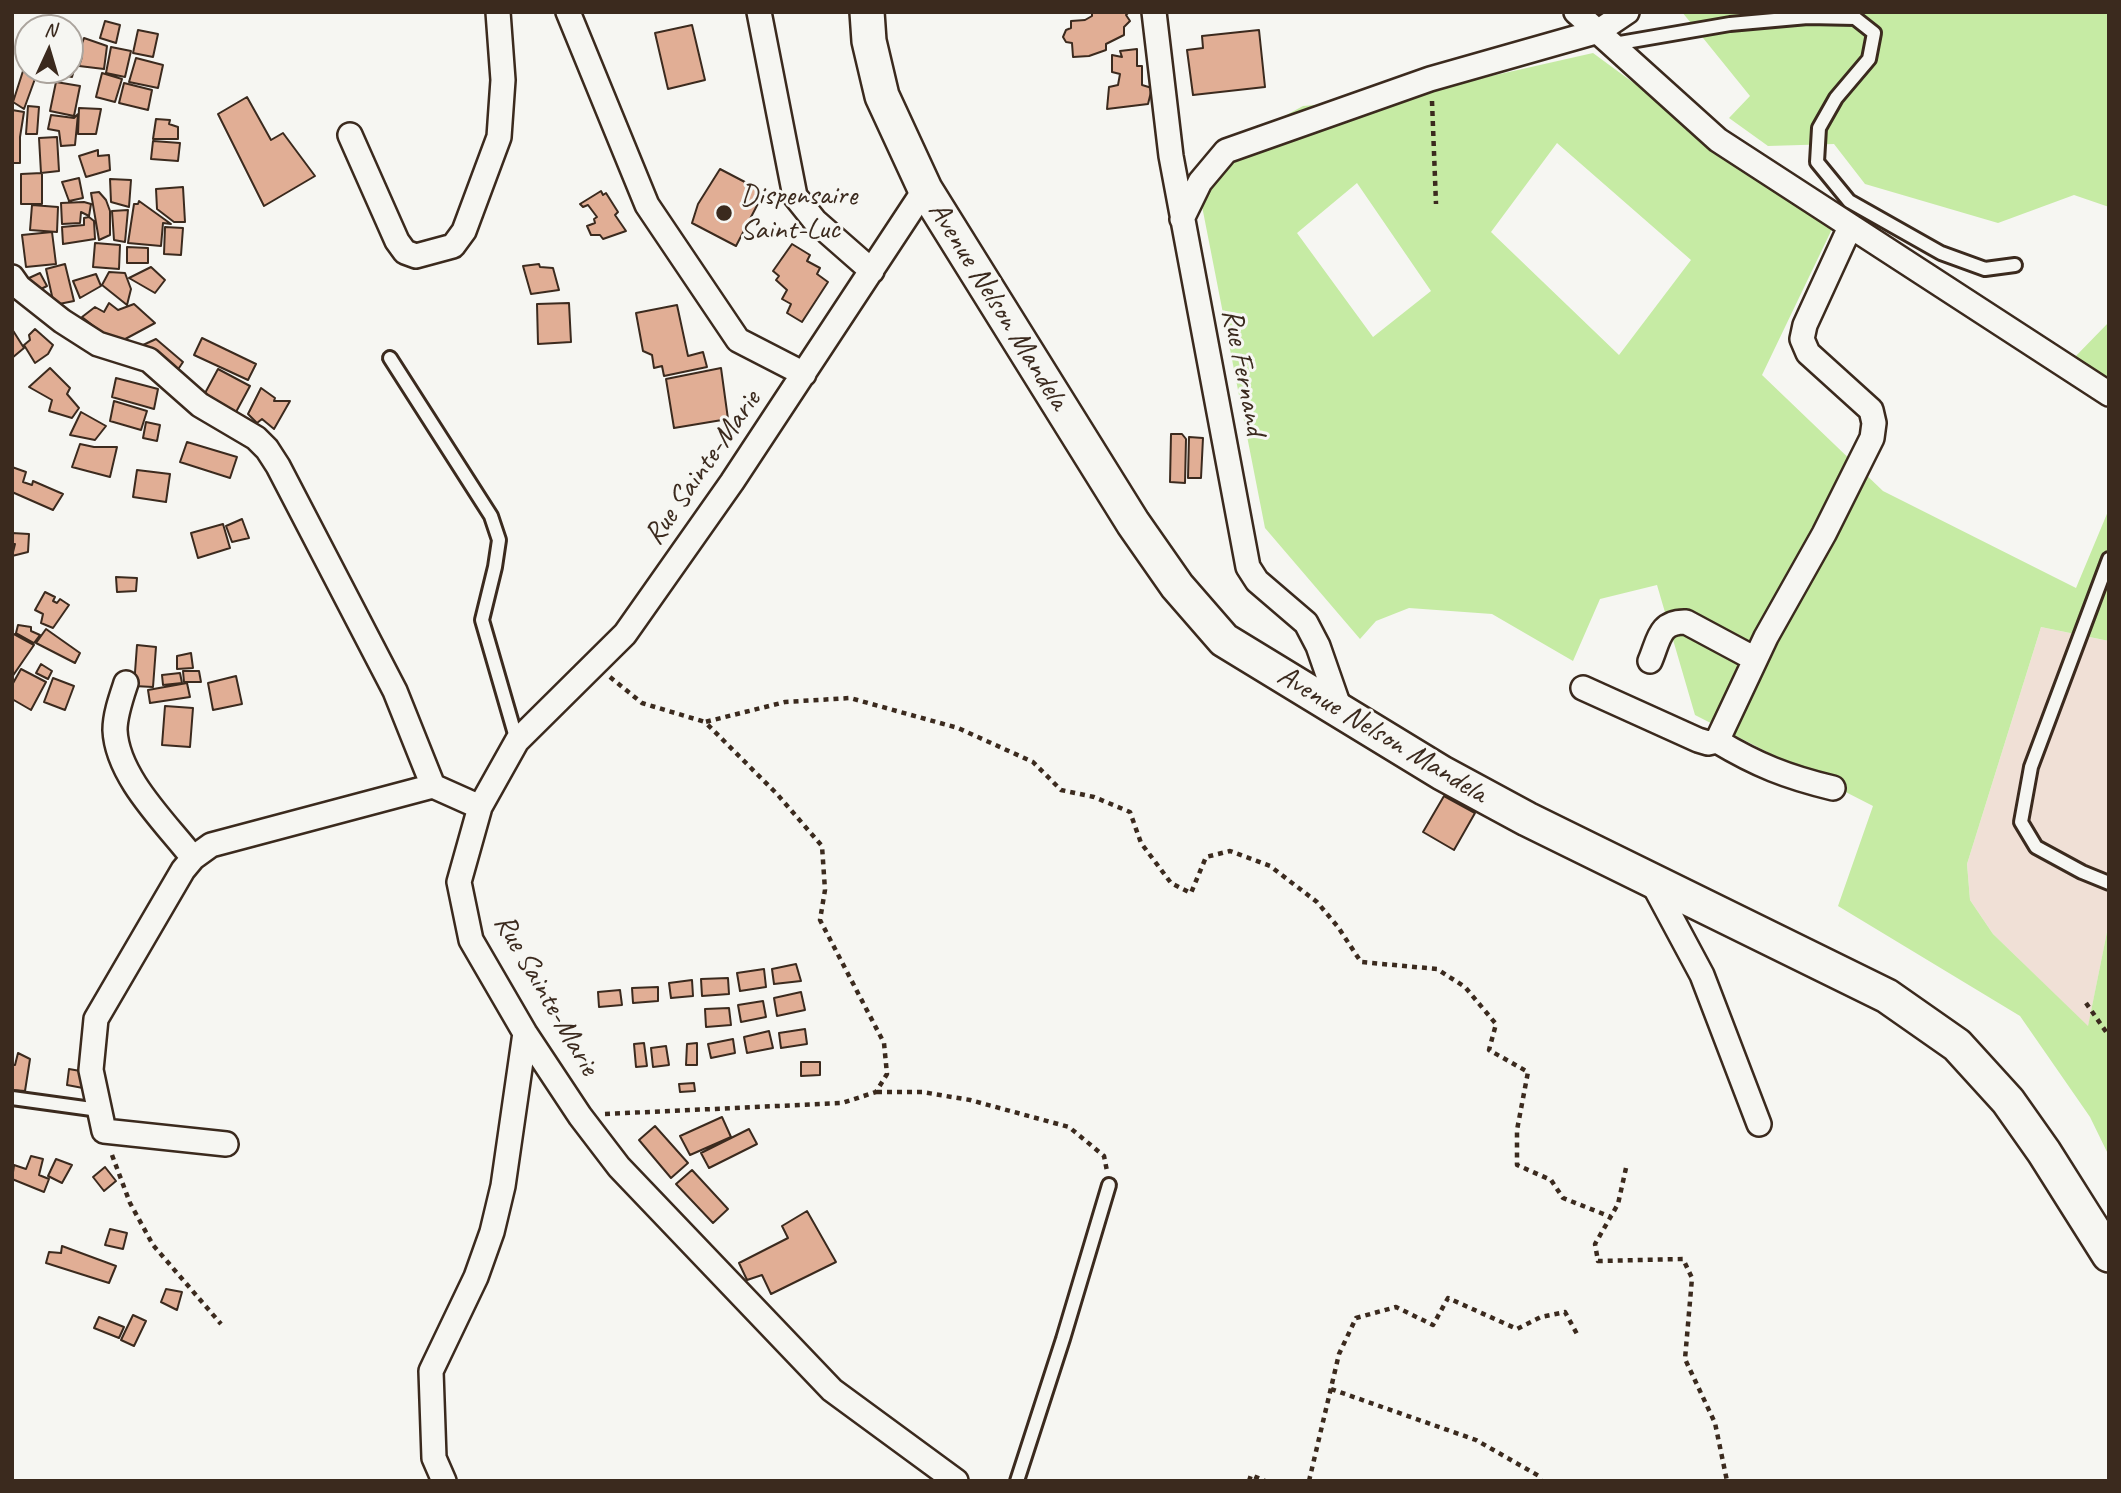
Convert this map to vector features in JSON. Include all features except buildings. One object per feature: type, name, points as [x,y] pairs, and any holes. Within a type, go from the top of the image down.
[{"type":"street","points":[[350,135],[397,241],[405,252],[416,256],[453,246],[464,231],[499,137],[503,80],[498,12]]},
{"type":"street","points":[[568,12],[647,205],[738,340],[804,374]]},
{"type":"street","points":[[759,12],[795,196],[815,221],[872,271]]},
{"type":"street","name":"Avenue Nelson Mandela","points":[[867,12],[869,41],[882,96],[925,189],[1126,511],[1177,586],[1224,640],[1442,773],[1527,819],[1887,996],[1957,1045],[2008,1101],[2044,1152],[2109,1255]]},
{"type":"street","name":"Rue Fernand","points":[[1154,12],[1171,156],[1248,567],[1257,581],[1306,623],[1318,646],[1341,712]]},
{"type":"street","points":[[1576,12],[1718,139],[2109,394]]},
{"type":"street","points":[[1182,219],[1200,182],[1226,151],[1430,79],[1606,38],[1627,12]]},
{"type":"street","name":"Rue Sainte-Marie","points":[[925,189],[732,482],[625,634],[517,741],[480,807],[459,882],[471,940],[525,1033],[619,1167],[832,1390],[956,1481]]},
{"type":"street","points":[[1717,741],[1755,659],[1824,534],[1872,438],[1874,423],[1871,410],[1808,353],[1802,339],[1805,325],[1850,227]]},
{"type":"street","points":[[12,277],[19,288],[62,321],[98,344],[149,360],[200,405],[256,438],[267,449],[395,691],[433,786]]},
{"type":"street","points":[[1650,661],[1664,628],[1670,623],[1678,622],[1686,622],[1755,659]]},
{"type":"street","points":[[126,683],[116,731],[122,758],[133,782],[194,858]]},
{"type":"street","points":[[1583,688],[1698,740],[1708,743],[1717,741],[1757,765],[1833,788]]},
{"type":"street","points":[[226,1144],[102,1120],[91,1070],[96,1019],[183,870],[211,845],[433,786],[480,807]]},
{"type":"street","points":[[1651,880],[1702,975],[1759,1124]]},
{"type":"street","points":[[444,1481],[435,1458],[431,1371],[476,1277],[492,1232],[503,1186],[525,1033]]},
{"type":"lane","points":[[1606,38],[1808,17],[1855,18],[1874,33],[1869,59],[1836,98],[1819,128],[1817,162],[1849,201],[1941,253],[1985,269],[2015,265]]},
{"type":"lane","points":[[390,358],[491,516],[499,540],[482,620],[517,741]]},
{"type":"lane","points":[[2109,559],[2031,767],[2021,822],[2036,847],[2109,883]]},
{"type":"lane","points":[[12,1098],[102,1120]]},
{"type":"lane","points":[[1017,1481],[1109,1185]]},
{"type":"path","points":[[1430,79],[1436,204]]},
{"type":"path","points":[[595,664],[642,703],[705,722],[776,794],[822,846],[825,890],[821,920],[884,1043],[887,1074],[876,1092]]},
{"type":"path","points":[[705,722],[785,702],[850,698],[958,728],[1033,762],[1061,790],[1094,797],[1130,812],[1141,843],[1171,883],[1191,893],[1206,857],[1230,851],[1270,866],[1317,902],[1361,962],[1437,969],[1465,987],[1496,1024],[1489,1050],[1528,1072],[1517,1130],[1517,1165],[1552,1180],[1563,1198],[1611,1217]]},
{"type":"path","points":[[2086,1003],[2109,1036]]},
{"type":"path","points":[[580,1115],[842,1103],[876,1092],[922,1091],[970,1100],[1069,1128],[1104,1156],[1109,1185]]},
{"type":"path","points":[[102,1120],[130,1203],[153,1244],[221,1324]]},
{"type":"path","points":[[1626,1168],[1618,1205],[1595,1244],[1598,1261],[1683,1259],[1692,1278],[1685,1359],[1715,1423],[1727,1481]]},
{"type":"path","points":[[1309,1481],[1339,1354],[1356,1318],[1396,1307],[1433,1325],[1448,1298],[1517,1329],[1541,1317],[1565,1312],[1577,1334]]},
{"type":"path","points":[[1331,1389],[1476,1440],[1539,1476],[1541,1481]]},
{"type":"path","points":[[1249,1481],[1251,1475],[1265,1481]]},
{"type":"shaded area","points":[[2041,627],[2109,641],[2109,932],[2088,1027],[1993,934],[1970,900],[1967,864]]},
{"type":"green space","points":[[1682,12],[2109,12],[2109,207],[2074,195],[1998,223],[1865,184],[1834,144],[1768,146],[1729,118],[1750,96]]},
{"type":"green space","points":[[1593,53],[1832,229],[1762,375],[1883,491],[2076,588],[2109,509],[2109,641],[2041,627],[1967,864],[1970,900],[1993,934],[2088,1026],[2109,932],[2109,1156],[2090,1117],[2020,1016],[1838,906],[1873,806],[1695,715],[1657,585],[1600,599],[1573,661],[1492,614],[1409,608],[1376,621],[1360,639],[1265,528],[1201,201],[1231,145],[1303,106],[1394,98]],"holes":[[[1557,143],[1691,260],[1619,355],[1491,232]],[[1357,183],[1431,291],[1373,337],[1297,233]]]},
{"type":"green space","points":[[2109,322],[2109,383],[2072,360]]},
{"type":"place","name":"Dispensaire Saint-Luc","points":[[724,213]]}]
